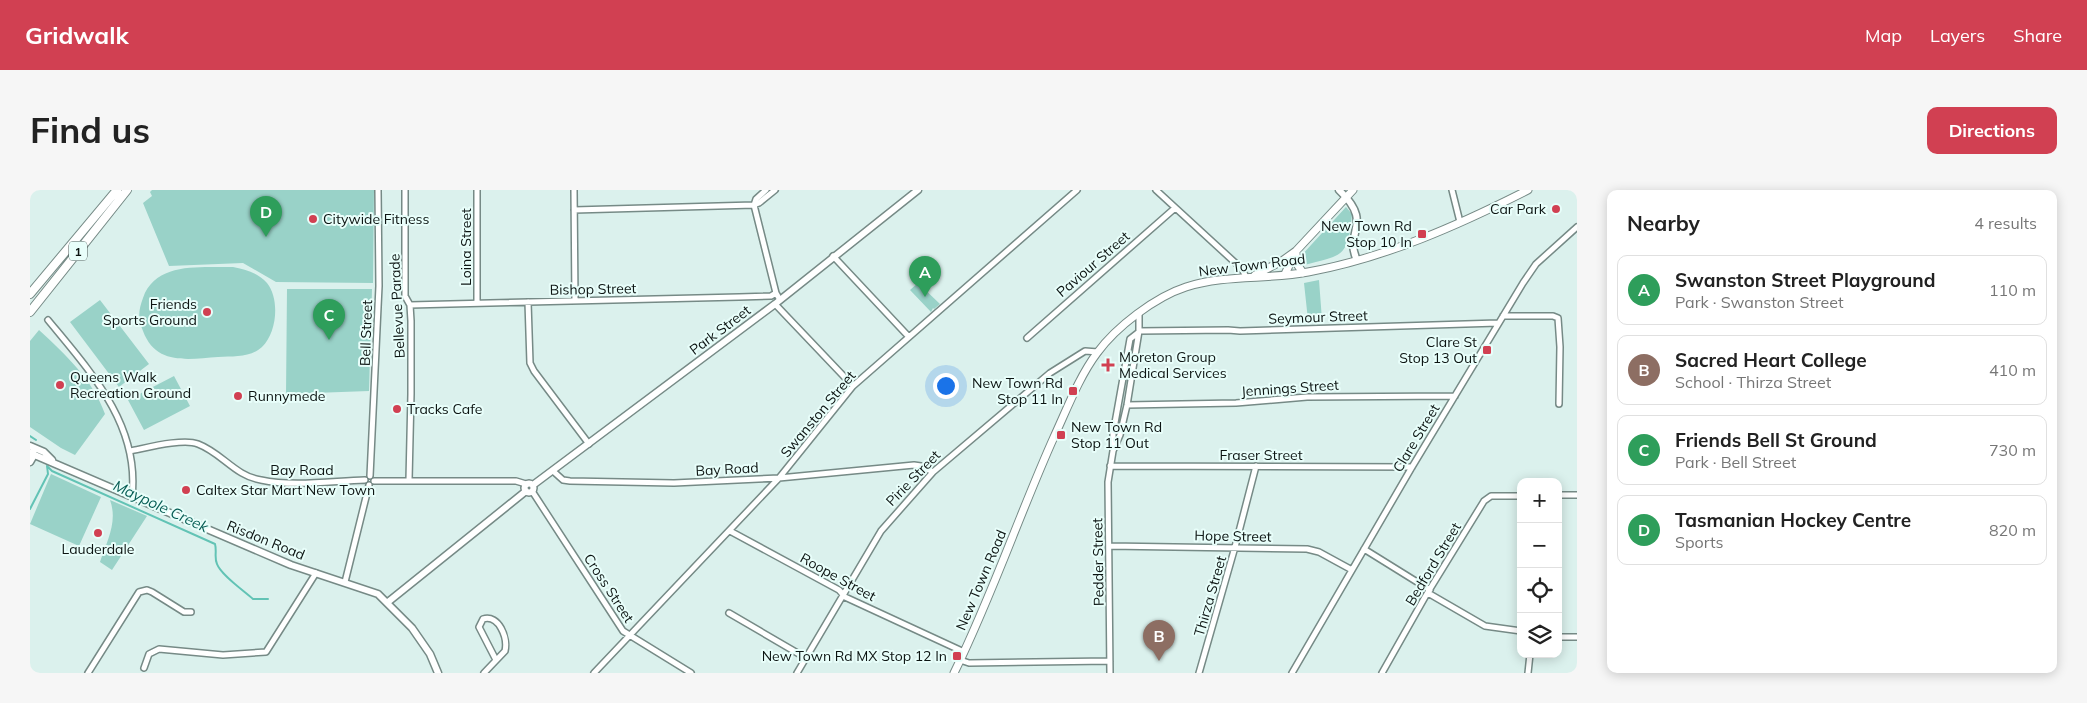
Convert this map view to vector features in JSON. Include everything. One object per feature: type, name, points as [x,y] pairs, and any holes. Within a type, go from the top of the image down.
[{"type":"highway","name":"1","points":[[30,294],[117,190]]},
{"type":"highway","name":"1","points":[[30,312],[127,190]]},
{"type":"main road","points":[[1249,276],[1274,266],[1296,251],[1348,199],[1353,190]]},
{"type":"main road","name":"New Town Road","points":[[954,673],[1043,463],[1085,374],[1098,352],[1114,333],[1139,313],[1171,293],[1185,287],[1249,276],[1303,273],[1357,260],[1460,222],[1528,190]]},
{"type":"main road","points":[[1296,251],[1297,264],[1303,273]]},
{"type":"main road","points":[[1285,274],[1296,251]]},
{"type":"street","name":"Bell Street","points":[[372,478],[380,279],[378,190]]},
{"type":"street","name":"Bellevue Parade","points":[[405,190],[405,296],[410,305],[412,394],[409,480]]},
{"type":"street","name":"Loina Street","points":[[477,190],[477,303]]},
{"type":"street","points":[[574,190],[575,301]]},
{"type":"street","points":[[766,190],[756,199],[754,205],[778,302],[853,386]]},
{"type":"street","points":[[574,210],[754,205],[775,190]]},
{"type":"street","name":"Park Street","points":[[388,602],[529,488],[778,302],[833,256],[918,190]]},
{"type":"street","name":"Swanston Street","points":[[594,673],[779,478],[853,386],[1077,190]]},
{"type":"street","points":[[1156,190],[1249,276]]},
{"type":"street","points":[[1339,190],[1348,199],[1357,215],[1358,227],[1353,249],[1357,260]]},
{"type":"street","points":[[1452,190],[1460,222]]},
{"type":"street","name":"Paviour Street","points":[[1027,338],[1175,208]]},
{"type":"street","name":"Clare Street","points":[[1292,673],[1498,323],[1536,264],[1577,227]]},
{"type":"street","points":[[833,256],[909,337]]},
{"type":"street","name":"Bishop Street","points":[[410,305],[771,296],[776,293]]},
{"type":"street","points":[[528,302],[530,363],[589,444]]},
{"type":"street","name":"Pedder Street","points":[[1113,451],[1120,435],[1127,405],[1139,332],[1139,313]]},
{"type":"street","points":[[1503,316],[1553,316],[1558,318],[1560,347],[1559,404]]},
{"type":"street","points":[[48,320],[84,363],[111,402],[120,421],[130,451],[132,496]]},
{"type":"street","name":"Seymour Street","points":[[1139,332],[1240,331],[1498,323]]},
{"type":"street","name":"Pedder Street","points":[[1110,673],[1108,482],[1113,451],[1113,434],[1130,339],[1139,332]]},
{"type":"street","name":"Pirie Street","points":[[796,673],[880,531],[933,472],[1050,373],[1085,351],[1098,352]]},
{"type":"street","name":"Jennings Street","points":[[1127,405],[1236,403],[1307,397],[1455,396]]},
{"type":"street","name":"Bay Road","points":[[130,451],[187,442],[208,449],[238,472],[260,480],[282,482],[365,480]]},
{"type":"street","points":[[30,462],[31,450]]},
{"type":"street","name":"Risdon Road","points":[[31,450],[273,558],[378,594],[388,602],[423,643],[438,673]]},
{"type":"street","name":"Bay Road","points":[[553,471],[563,480],[674,483],[779,478],[914,465],[922,466],[933,472]]},
{"type":"street","name":"Fraser Street","points":[[1110,466],[1412,467]]},
{"type":"street","name":"Thirza Street","points":[[1200,673],[1256,466]]},
{"type":"street","points":[[369,485],[365,480],[367,476],[372,478],[409,480],[516,480],[529,488]]},
{"type":"street","points":[[345,582],[369,485],[372,485],[372,478]]},
{"type":"street","name":"Cross Street","points":[[529,488],[623,632],[691,673]]},
{"type":"street","points":[[1562,495],[1577,495]]},
{"type":"street","name":"Bedford Street","points":[[1384,673],[1429,591],[1484,501],[1491,496],[1517,496]]},
{"type":"street","name":"Roope Street","points":[[730,531],[840,590],[842,594],[964,652]]},
{"type":"street","name":"Hope Street","points":[[1109,546],[1314,549],[1352,570]]},
{"type":"street","points":[[1364,549],[1484,626],[1517,630]]},
{"type":"street","points":[[144,668],[149,654],[159,649],[223,655],[266,652],[316,573]]},
{"type":"street","points":[[88,673],[139,592],[147,590],[184,612],[191,612]]},
{"type":"street","points":[[730,613],[806,658]]},
{"type":"street","points":[[484,673],[505,651],[506,640],[498,624],[489,617],[483,619],[479,627],[496,660]]},
{"type":"street","points":[[1562,637],[1577,637]]},
{"type":"street","points":[[1528,673],[1530,658]]},
{"type":"street","points":[[960,660],[969,663],[1110,660]]},
{"type":"green space","points":[[152,190],[374,190],[373,283],[276,282],[243,263],[169,266],[143,203],[152,196],[150,192]]},
{"type":"green space","points":[[1346,207],[1352,214],[1345,247],[1335,256],[1304,265],[1300,257]]},
{"type":"green space","name":"Friends Sports Ground","points":[[233,267],[247,270],[267,283],[274,298],[274,325],[267,341],[262,347],[257,351],[242,356],[196,359],[174,358],[156,350],[149,342],[139,319],[141,303],[149,286],[169,272],[181,269]]},
{"type":"green space","points":[[1319,280],[1322,320],[1308,320],[1304,283]]},
{"type":"green space","points":[[918,283],[940,304],[933,308],[931,312],[910,290]]},
{"type":"green space","points":[[287,289],[372,289],[369,391],[286,394]]},
{"type":"green space","points":[[100,300],[149,364],[119,387],[70,322]]},
{"type":"green space","name":"Queens Walk Recreation Ground","points":[[39,330],[68,358],[86,379],[105,414],[75,455],[30,427],[30,341]]},
{"type":"green space","points":[[174,376],[190,406],[144,430],[128,400]]},
{"type":"green space","points":[[51,474],[101,497],[79,546],[30,524]]},
{"type":"green space","points":[[110,500],[147,516],[112,570],[100,562],[112,524],[113,516]]},
{"type":"waterway","points":[[30,436],[36,440]]},
{"type":"waterway","name":"Maypole Creek","points":[[47,466],[52,471],[215,544],[216,562],[223,573],[253,599],[268,599]]},
{"type":"waterway","points":[[30,509],[48,474],[47,466]]},
{"type":"place","name":"Car Park","points":[[1556,209]]},
{"type":"place","name":"Citywide Fitness","points":[[313,219]]},
{"type":"place","name":"New Town Rd Stop 10 In","points":[[1422,234]]},
{"type":"place","name":"Tasmanian Hockey Centre","points":[[266,237]]},
{"type":"place","name":"Swanston Street Playground","points":[[925,297]]},
{"type":"place","name":"Friends Sports Ground","points":[[207,312]]},
{"type":"place","name":"Friends Bell St Ground","points":[[329,340]]},
{"type":"place","name":"Clare St Stop 13 Out","points":[[1487,350]]},
{"type":"place","name":"Moreton Group Medical Services","points":[[1108,365]]},
{"type":"place","name":"Queens Walk Recreation Ground","points":[[60,385]]},
{"type":"place","name":"New Town Rd Stop 11 In","points":[[1073,391]]},
{"type":"place","name":"Runnymede","points":[[238,396]]},
{"type":"place","name":"Tracks Cafe","points":[[397,409]]},
{"type":"place","name":"New Town Rd Stop 11 Out","points":[[1061,435]]},
{"type":"place","name":"Caltex Star Mart New Town","points":[[186,490]]},
{"type":"place","name":"Lauderdale","points":[[98,533]]},
{"type":"place","name":"New Town Rd MX Stop 12 In","points":[[957,656]]},
{"type":"place","name":"Sacred Heart College","points":[[1159,661]]}]
